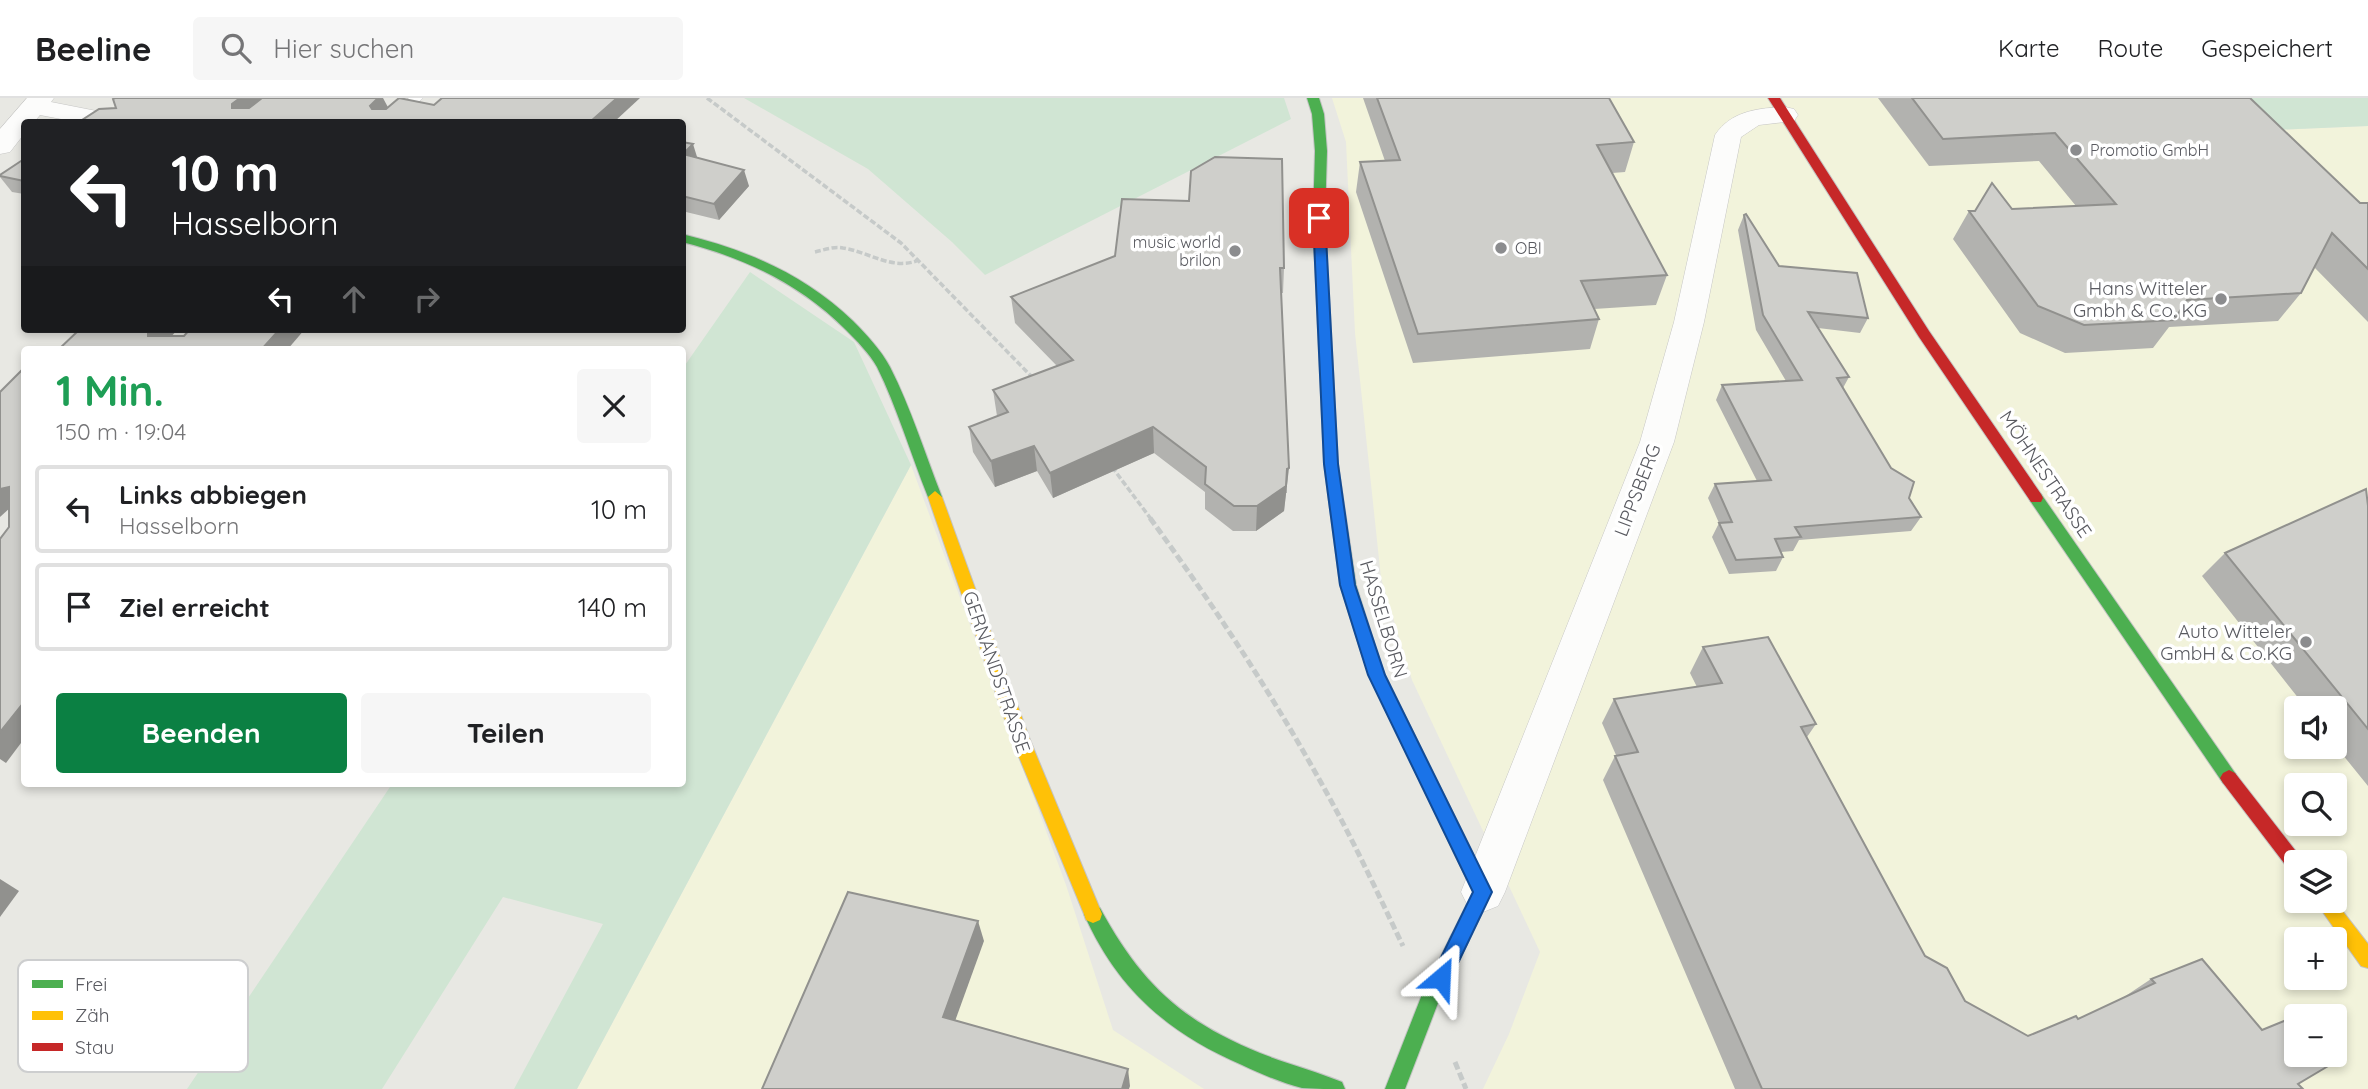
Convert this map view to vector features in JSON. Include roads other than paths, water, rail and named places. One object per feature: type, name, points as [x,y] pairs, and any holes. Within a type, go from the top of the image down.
[{"type":"street","name":"HASSELBORN","points":[[1313,98],[1318,114],[1321,151],[1319,218],[1331,464],[1348,585],[1377,675],[1483,892]]},
{"type":"street","points":[[23,119],[38,102],[102,119]]},
{"type":"street","name":"LIPPSBERG","points":[[1483,892],[1657,442],[1689,322],[1728,135],[1739,124],[1780,107]]},
{"type":"street","name":"MÖHNESTRASSE","points":[[1780,107],[1924,334],[2217,762],[2285,850]]},
{"type":"street","points":[[0,146],[21,122]]},
{"type":"street","name":"GERNANDSTRASSE","points":[[686,239],[725,247],[773,266],[814,292],[846,321],[881,361],[930,482],[1032,774],[1115,957],[1134,982],[1157,1005],[1222,1048],[1335,1089]]},
{"type":"street","points":[[1395,1089],[1430,999],[1483,892]]},
{"type":"street","points":[[2333,913],[2368,959]]},
{"type":"lane","points":[[391,119],[417,98]]},
{"type":"place","name":"Promotio GmbH","points":[[2076,150]]},
{"type":"place","name":"OBI","points":[[1501,248]]},
{"type":"place","name":"music world brilon","points":[[1235,251]]},
{"type":"place","name":"Hans Witteler Gmbh & Co. KG","points":[[2221,299]]},
{"type":"place","name":"Auto Witteler GmbH & Co.KG","points":[[2306,642]]}]
